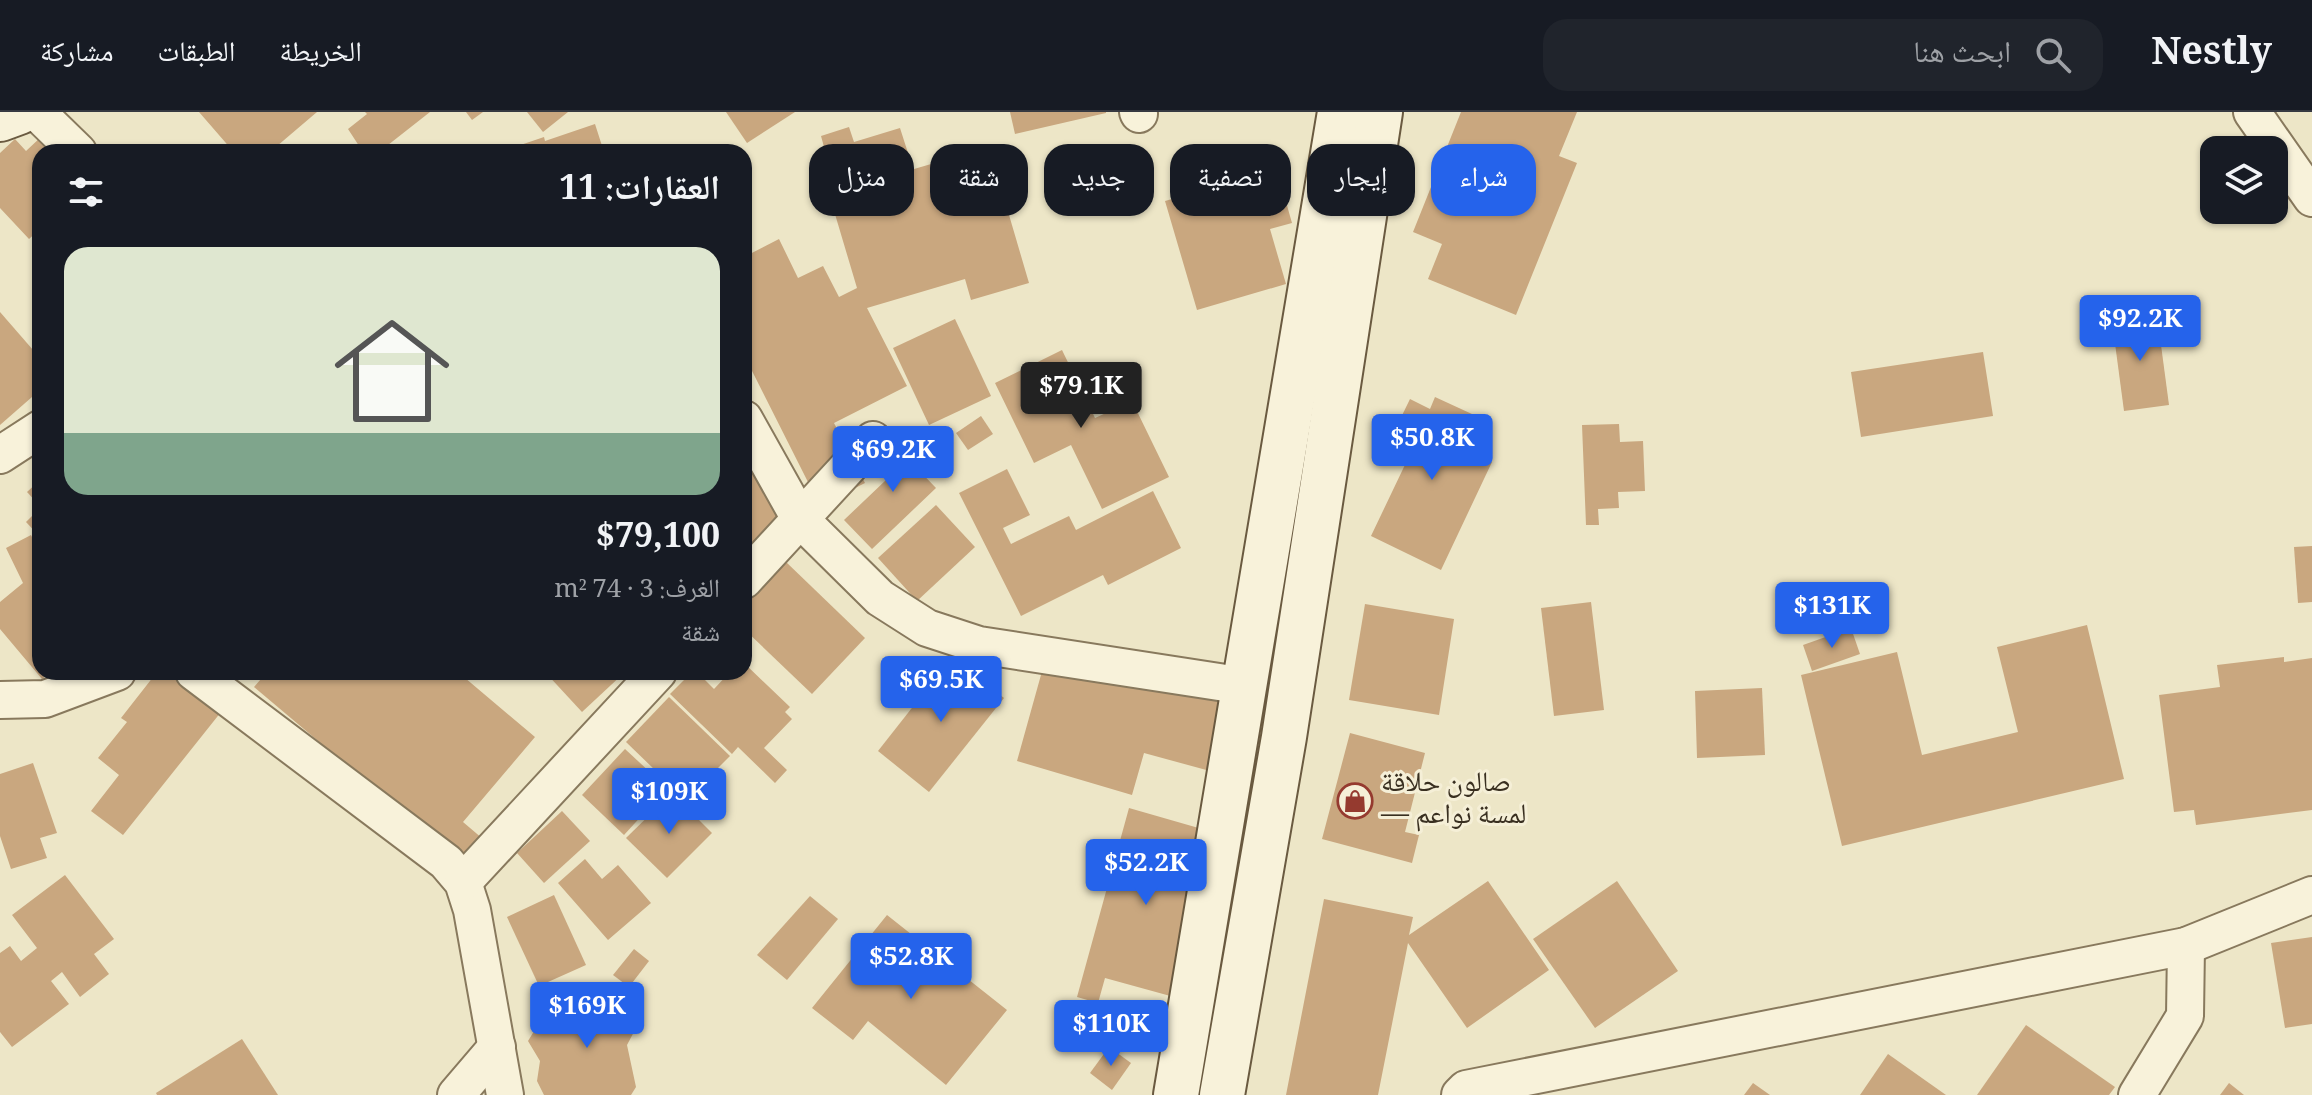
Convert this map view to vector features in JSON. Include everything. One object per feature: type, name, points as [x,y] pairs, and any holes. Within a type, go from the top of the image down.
[{"type":"street","points":[[0,119],[19,112]]},
{"type":"street","points":[[37,112],[70,144]]},
{"type":"street","points":[[1176,1095],[1340,112]]},
{"type":"street","points":[[1222,1095],[1284,737],[1380,112]]},
{"type":"street","points":[[2252,112],[2312,198]]},
{"type":"street","points":[[752,433],[800,519],[880,598],[927,628],[979,645],[1245,686]]},
{"type":"street","points":[[0,455],[32,434]]},
{"type":"street","points":[[752,571],[873,440]]},
{"type":"street","points":[[0,700],[45,699],[96,680]]},
{"type":"street","points":[[205,680],[446,862],[463,882],[472,910],[505,1095]]},
{"type":"street","points":[[463,882],[651,680]]},
{"type":"street","points":[[1460,1095],[1466,1089],[2186,946],[2312,895]]},
{"type":"street","points":[[2137,1095],[2185,1016],[2186,946]]},
{"type":"street","points":[[456,1095],[497,1047]]},
{"type":"building","points":[[199,112],[317,112],[279,144],[227,144]]},
{"type":"building","points":[[365,112],[430,112],[389,144],[358,144],[348,129],[367,114]]},
{"type":"building","points":[[466,112],[483,112],[472,120]]},
{"type":"building","points":[[527,112],[568,112],[543,132]]},
{"type":"building","points":[[726,112],[795,112],[747,143]]},
{"type":"building","points":[[1010,112],[1106,112],[1106,113],[1015,134]]},
{"type":"building","points":[[1461,112],[1577,112],[1559,156],[1577,163],[1516,315],[1428,279],[1442,244],[1413,232],[1431,187],[1431,216],[1536,216],[1536,144],[1448,144]]},
{"type":"building","points":[[57,122],[78,144],[33,144]]},
{"type":"building","points":[[595,124],[601,144],[523,144],[544,137],[545,141]]},
{"type":"building","points":[[849,127],[854,142],[900,128],[905,144],[823,144],[821,136]]},
{"type":"building","points":[[15,139],[26,151],[32,145],[32,236],[29,239],[0,208],[0,153]]},
{"type":"building","points":[[930,164],[930,216],[1009,216],[1029,283],[971,300],[965,279],[867,308],[907,386],[834,423],[865,483],[841,495],[813,492],[752,371],[752,253],[779,239],[798,278],[823,266],[839,297],[857,288],[836,216],[914,216],[914,169]]},
{"type":"building","points":[[1170,200],[1170,216],[1290,216],[1292,223],[1270,229],[1286,284],[1197,310],[1165,201]]},
{"type":"building","points":[[0,312],[32,349],[32,397],[0,425]]},
{"type":"building","points":[[2157,315],[2169,405],[2124,411],[2112,321]]},
{"type":"building","points":[[955,319],[991,396],[929,425],[893,348]]},
{"type":"building","points":[[1062,350],[1095,418],[1132,401],[1169,477],[1102,509],[1071,445],[1034,463],[995,383]]},
{"type":"building","points":[[1983,352],[1993,416],[1861,437],[1851,372]]},
{"type":"building","points":[[1435,397],[1485,420],[1476,439],[1462,433],[1448,461],[1454,463],[1461,448],[1492,462],[1441,570],[1371,536],[1413,448],[1391,438],[1410,399],[1430,409]]},
{"type":"building","points":[[981,416],[993,434],[968,450],[956,433]]},
{"type":"building","points":[[1619,424],[1620,442],[1643,441],[1645,491],[1618,492],[1619,508],[1598,509],[1599,525],[1586,525],[1582,425]]},
{"type":"building","points":[[752,428],[811,496],[752,547]]},
{"type":"building","points":[[918,430],[929,442],[910,461],[936,488],[872,549],[844,520],[886,480],[876,469]]},
{"type":"building","points":[[1007,469],[1030,515],[1003,528],[1011,544],[1069,516],[1076,530],[1153,491],[1181,548],[1108,585],[1103,575],[1021,616],[959,493]]},
{"type":"building","points":[[936,505],[975,547],[917,601],[878,558]]},
{"type":"building","points":[[32,537],[32,667],[0,629],[0,602],[23,583],[6,548]]},
{"type":"building","points":[[2312,546],[2312,602],[2298,603],[2294,547]]},
{"type":"building","points":[[785,561],[865,638],[812,694],[752,637],[752,596]]},
{"type":"building","points":[[1591,602],[1604,710],[1554,716],[1541,608]]},
{"type":"building","points":[[1365,604],[1454,619],[1439,715],[1349,700]]},
{"type":"building","points":[[2087,625],[2124,779],[1842,846],[1801,675],[1897,652],[1922,755],[2018,732],[1997,647]]},
{"type":"building","points":[[1851,628],[1860,654],[1812,671],[1803,645]]},
{"type":"building","points":[[1051,639],[1232,691],[1210,771],[1144,753],[1132,795],[1017,761]]},
{"type":"building","points":[[952,657],[1004,698],[929,792],[878,751]]},
{"type":"building","points":[[2284,657],[2284,662],[2312,658],[2312,810],[2196,825],[2194,810],[2174,812],[2159,695],[2220,687],[2217,665]]},
{"type":"building","points":[[752,671],[790,707],[785,712],[792,719],[764,748],[787,770],[775,783],[738,747],[732,754],[670,694],[684,680],[705,680],[714,689],[722,680],[752,680]]},
{"type":"building","points":[[151,680],[191,680],[225,707],[123,835],[91,811],[119,775],[98,758],[127,722],[121,718]]},
{"type":"building","points":[[260,680],[467,680],[535,737],[463,822],[483,839],[463,863],[254,687]]},
{"type":"building","points":[[552,680],[616,680],[582,712]]},
{"type":"building","points":[[1762,688],[1765,755],[1697,758],[1695,691]]},
{"type":"building","points":[[669,697],[730,756],[686,800],[626,742]]},
{"type":"building","points":[[1350,733],[1425,753],[1405,832],[1419,835],[1412,863],[1322,839]]},
{"type":"building","points":[[625,749],[667,788],[624,835],[582,795]]},
{"type":"building","points":[[33,763],[57,833],[40,838],[47,858],[11,869],[0,836],[0,774]]},
{"type":"building","points":[[672,793],[712,833],[667,878],[626,838]]},
{"type":"building","points":[[1129,808],[1209,831],[1174,997],[1105,978],[1098,1003],[1077,997]]},
{"type":"building","points":[[562,811],[590,841],[544,883],[517,853]]},
{"type":"building","points":[[585,859],[602,879],[618,865],[651,903],[608,940],[558,883]]},
{"type":"building","points":[[65,875],[114,939],[94,954],[109,974],[80,997],[62,972],[51,981],[69,1004],[12,1047],[0,1032],[0,953],[10,946],[21,961],[37,948],[12,915]]},
{"type":"building","points":[[1488,881],[1549,970],[1467,1028],[1408,943],[1378,1095],[1286,1095],[1324,899],[1413,917],[1409,935]]},
{"type":"building","points":[[1617,881],[1678,971],[1595,1028],[1533,939]]},
{"type":"building","points":[[554,895],[586,965],[539,986],[507,917]]},
{"type":"building","points":[[810,896],[838,919],[787,980],[757,955]]},
{"type":"building","points":[[887,915],[1007,1010],[946,1085],[868,1021],[853,1040],[812,1008]]},
{"type":"building","points":[[2312,937],[2312,1024],[2285,1028],[2271,943]]},
{"type":"building","points":[[634,949],[649,961],[629,987],[613,975]]},
{"type":"building","points":[[629,994],[636,1028],[627,1045],[636,1087],[631,1095],[544,1095],[537,1081],[540,1061],[528,1041],[539,1023],[557,1019],[562,1009]]},
{"type":"building","points":[[2026,1025],[2115,1087],[2109,1095],[1977,1095]]},
{"type":"building","points":[[242,1039],[278,1095],[157,1095],[156,1093]]},
{"type":"building","points":[[1109,1047],[1131,1063],[1112,1090],[1090,1073]]},
{"type":"building","points":[[1888,1054],[1946,1095],[1860,1095]]},
{"type":"building","points":[[1753,1083],[1770,1095],[1744,1095]]},
{"type":"building","points":[[2229,1083],[2244,1095],[2220,1095]]},
{"type":"place","name":"صالون حلاقة — لمسة نواعم","points":[[1355,801]]}]
